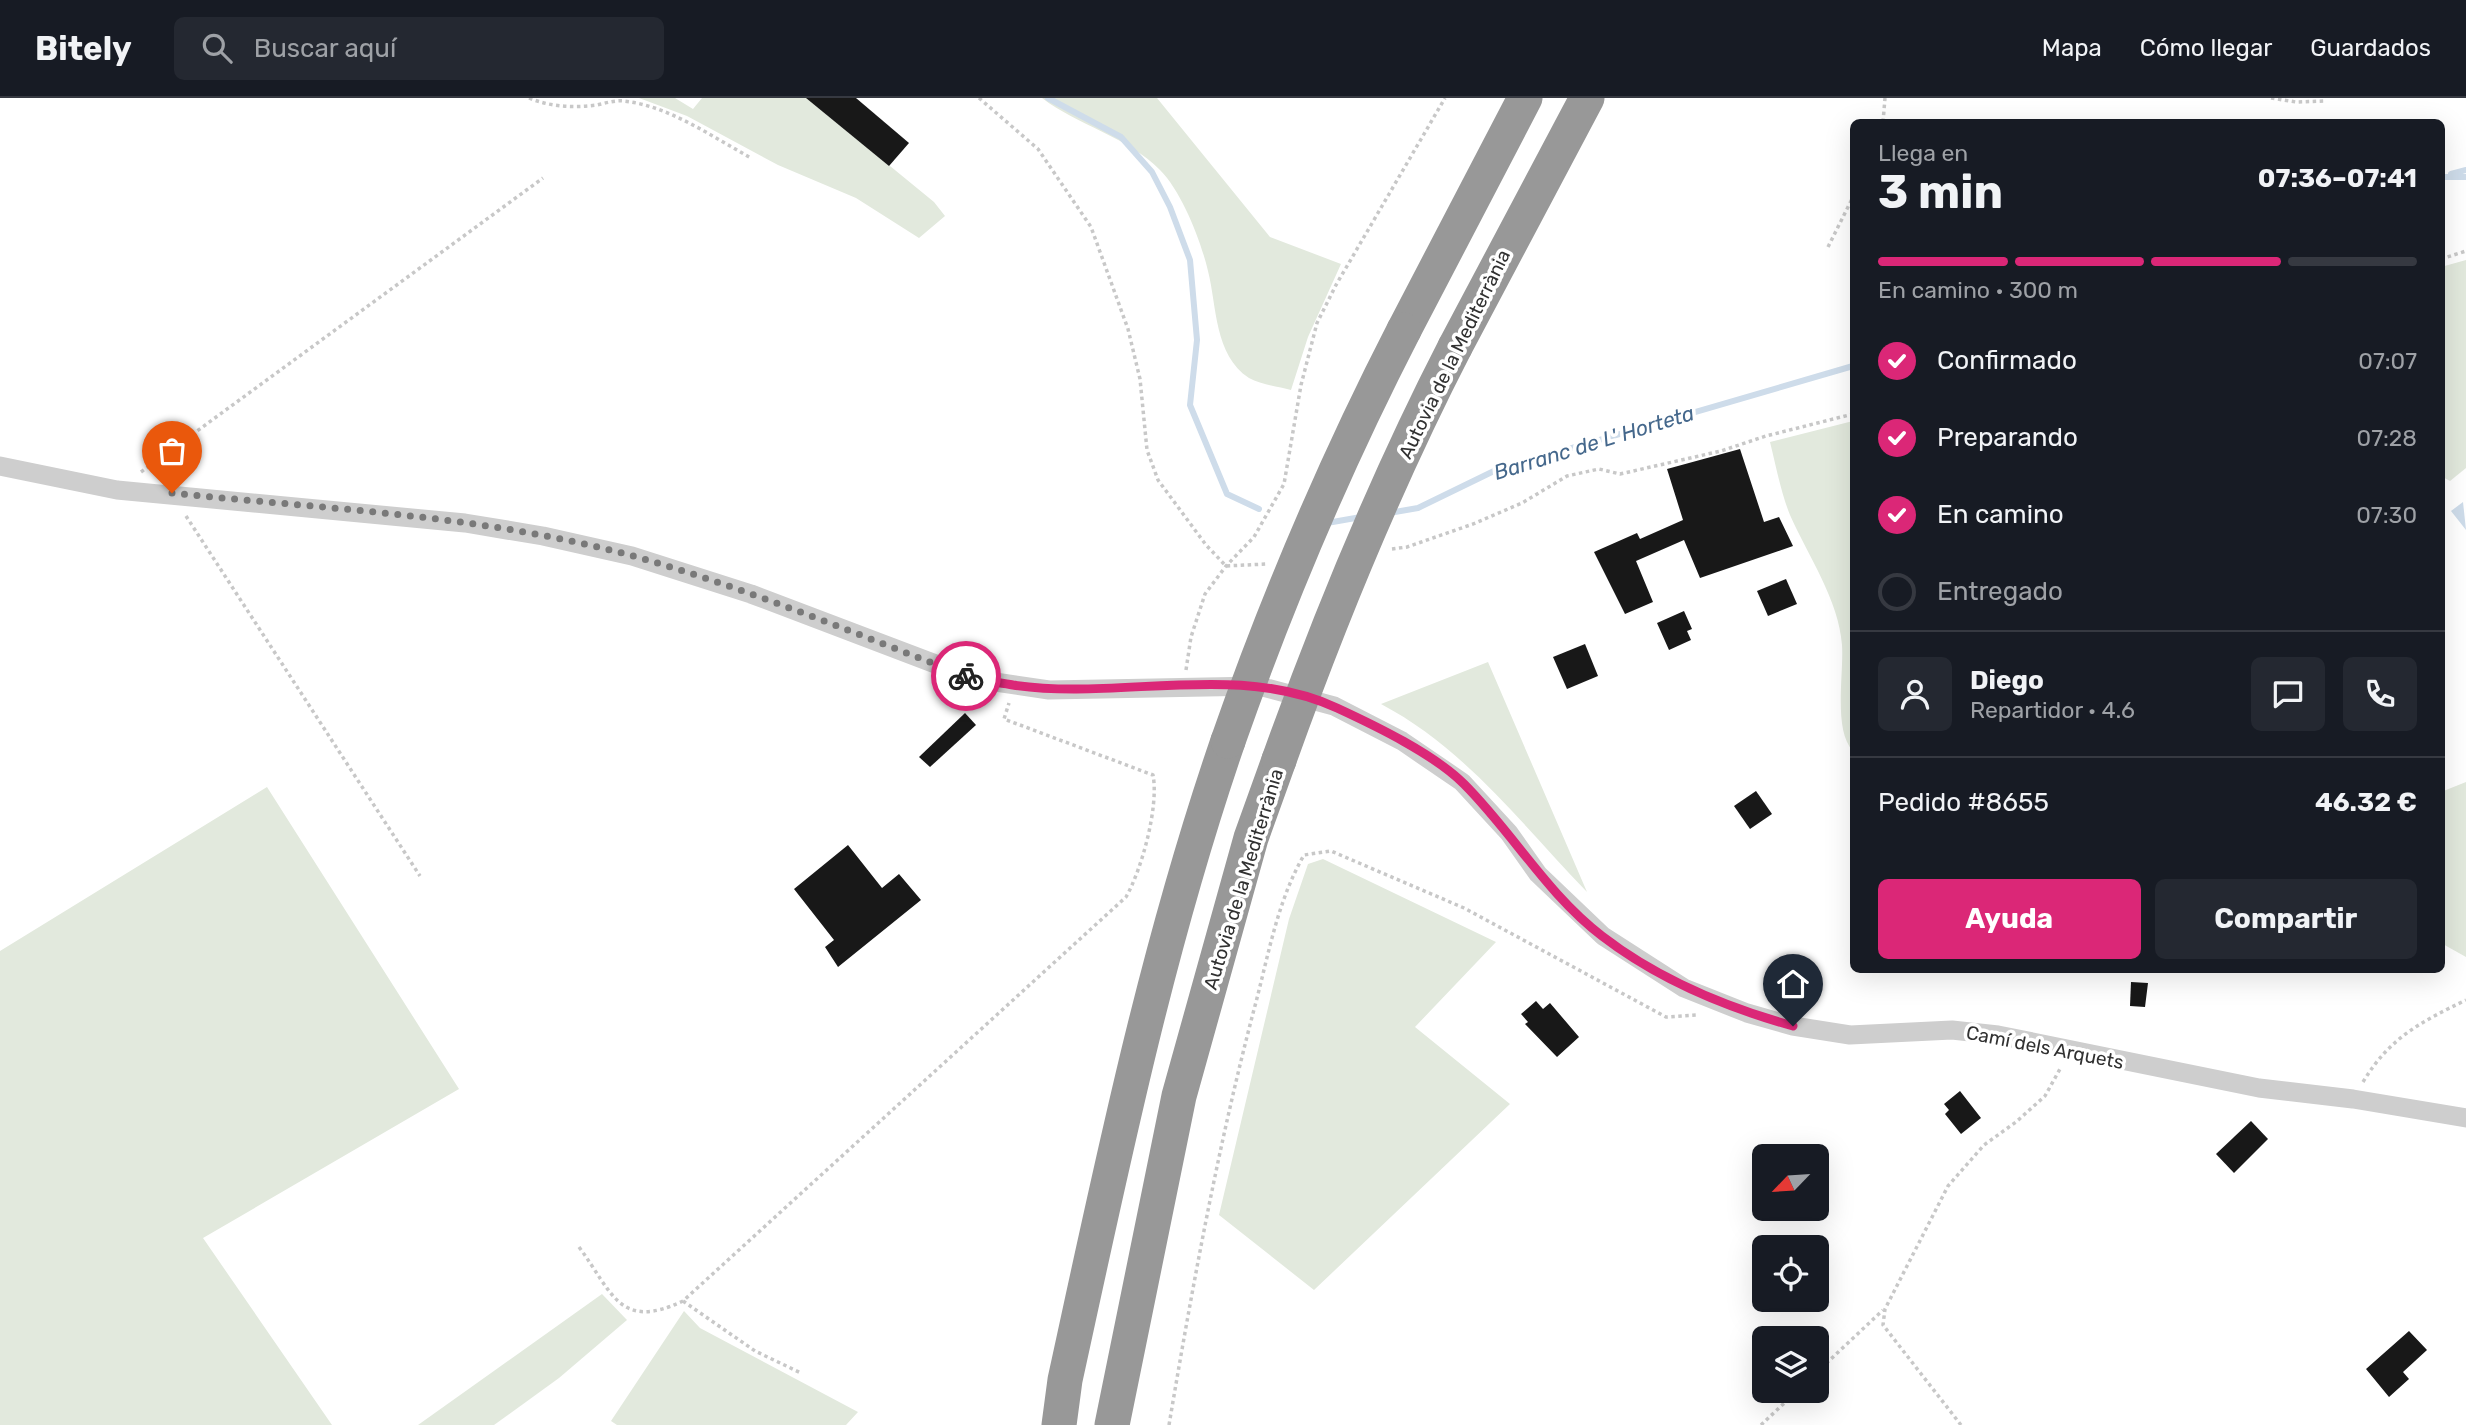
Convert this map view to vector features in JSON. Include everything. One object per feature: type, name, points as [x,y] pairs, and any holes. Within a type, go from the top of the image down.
[{"type":"highway","points":[[1059,1425],[1065,1380],[1140,1037],[1194,841],[1228,741],[1259,653],[1373,390],[1525,98]]},
{"type":"highway","name":"Autovia de la Mediterrània","points":[[1112,1425],[1180,1096],[1251,838],[1312,666],[1426,404],[1587,98]]},
{"type":"street","name":"Camí dels Arquets","points":[[0,466],[117,490],[172,493],[465,523],[632,556],[751,594],[975,679],[1049,690],[1259,686],[1334,706],[1402,741],[1462,782],[1508,833],[1538,874],[1602,936],[1684,988],[1747,1013],[1850,1035],[1952,1030],[1998,1035],[2259,1088],[2353,1099],[2466,1118]]},
{"type":"path","points":[[529,98],[545,105],[567,107],[620,101],[645,104],[751,158]]},
{"type":"path","points":[[979,98],[1038,149],[1091,227],[1128,329],[1140,379],[1147,450],[1158,480],[1226,566]]},
{"type":"path","points":[[1183,686],[1191,637],[1205,594],[1226,566],[1254,537],[1284,484],[1301,386],[1317,323],[1336,285],[1445,98]]},
{"type":"path","points":[[1883,119],[1885,98]]},
{"type":"path","points":[[2271,98],[2296,102],[2324,101]]},
{"type":"path","points":[[117,490],[543,178]]},
{"type":"path","points":[[1828,247],[1850,203]]},
{"type":"path","points":[[2445,258],[2466,251]]},
{"type":"path","points":[[1380,551],[1407,547],[1473,524],[1522,503],[1567,476],[1600,469],[1620,474],[1721,451],[1766,436],[1850,415]]},
{"type":"path","points":[[172,493],[420,876]]},
{"type":"path","points":[[1226,566],[1273,564]]},
{"type":"path","points":[[579,1247],[625,1308],[638,1313],[653,1312],[683,1301],[1126,897],[1132,886],[1157,792],[1153,775],[1004,719],[1014,685]]},
{"type":"path","points":[[1169,1425],[1201,1239],[1241,1058],[1288,883],[1304,855],[1331,851],[1464,908],[1666,1017],[1707,1015]]},
{"type":"path","points":[[2353,1099],[2383,1052],[2417,1023],[2466,1000]]},
{"type":"path","points":[[1961,1425],[1883,1325],[1885,1309],[1948,1186],[1984,1145],[2017,1122],[2045,1096],[2059,1070],[2064,1049]]},
{"type":"path","points":[[683,1301],[755,1351],[801,1373]]},
{"type":"path","points":[[1829,1361],[1885,1309]]},
{"type":"path","points":[[1761,1425],[1784,1403]]},
{"type":"shaded area","points":[[639,98],[675,98],[693,109],[702,98],[807,98],[934,202],[945,216],[919,238],[856,198],[778,165],[687,116]]},
{"type":"shaded area","points":[[1042,98],[1157,98],[1270,237],[1341,264],[1308,337],[1291,390],[1249,378],[1229,356],[1219,329],[1201,246],[1190,217],[1168,179],[1133,149]]},
{"type":"shaded area","points":[[2466,260],[2466,468],[2450,481],[2445,478],[2445,266]]},
{"type":"shaded area","points":[[1850,422],[1850,746],[1841,716],[1840,628],[1822,578],[1787,507],[1770,442]]},
{"type":"shaded area","points":[[1488,662],[1587,892],[1492,790],[1466,766],[1412,722],[1381,704]]},
{"type":"shaded area","points":[[2466,782],[2466,957],[2445,945],[2445,790]]},
{"type":"shaded area","points":[[267,787],[459,1089],[203,1238],[332,1425],[0,1425],[0,951]]},
{"type":"shaded area","points":[[1323,859],[1496,942],[1415,1027],[1510,1104],[1314,1290],[1219,1215],[1289,919],[1308,864]]},
{"type":"shaded area","points":[[602,1294],[627,1320],[559,1378],[494,1425],[418,1425]]},
{"type":"shaded area","points":[[684,1311],[700,1328],[858,1412],[846,1425],[617,1425],[611,1421]]},
{"type":"water","points":[[2463,502],[2466,530],[2451,511]]},
{"type":"building","points":[[806,98],[856,98],[909,143],[889,166]]},
{"type":"building","points":[[1740,449],[1764,522],[1779,517],[1793,546],[1700,578],[1684,540],[1636,561],[1653,602],[1625,614],[1594,552],[1637,533],[1640,539],[1683,520],[1667,469]]},
{"type":"building","points":[[1786,579],[1797,604],[1768,616],[1757,591]]},
{"type":"building","points":[[1684,611],[1692,629],[1687,631],[1691,640],[1669,650],[1657,623]]},
{"type":"building","points":[[1585,644],[1598,676],[1567,689],[1553,657]]},
{"type":"building","points":[[965,713],[976,725],[930,767],[919,757]]},
{"type":"building","points":[[1756,791],[1772,814],[1750,829],[1734,806]]},
{"type":"building","points":[[848,845],[882,888],[899,874],[921,900],[838,967],[825,947],[834,940],[794,889]]},
{"type":"building","points":[[2131,982],[2148,983],[2145,1007],[2130,1006]]},
{"type":"building","points":[[1536,1001],[1543,1009],[1550,1003],[1579,1037],[1557,1057],[1525,1024],[1528,1022],[1521,1014]]},
{"type":"building","points":[[1960,1091],[1981,1118],[1961,1134],[1945,1114],[1949,1110],[1944,1104]]},
{"type":"building","points":[[2251,1121],[2268,1139],[2234,1173],[2216,1154]]},
{"type":"building","points":[[2409,1331],[2427,1350],[2403,1372],[2409,1379],[2389,1397],[2366,1369]]},
{"type":"waterway","points":[[1048,98],[1121,137],[1152,172],[1170,207],[1190,260],[1197,340],[1190,405],[1227,494],[1259,509]]},
{"type":"waterway","points":[[2451,174],[2466,170]]},
{"type":"waterway","name":"Barranc de L' Horteta","points":[[2445,177],[2466,177]]},
{"type":"waterway","name":"Barranc de L' Horteta","points":[[1389,513],[1418,508],[1496,470],[1850,367]]},
{"type":"waterway","name":"Barranc de L' Horteta","points":[[1327,523],[1361,517]]},
{"type":"way so far","points":[[172,493],[465,523],[543,536],[632,556],[751,594],[966,676]]},
{"type":"route","points":[[966,676],[1049,690],[1259,686],[1334,706],[1402,741],[1462,782],[1508,833],[1538,874],[1602,936],[1684,988],[1747,1013],[1793,1026]]}]
